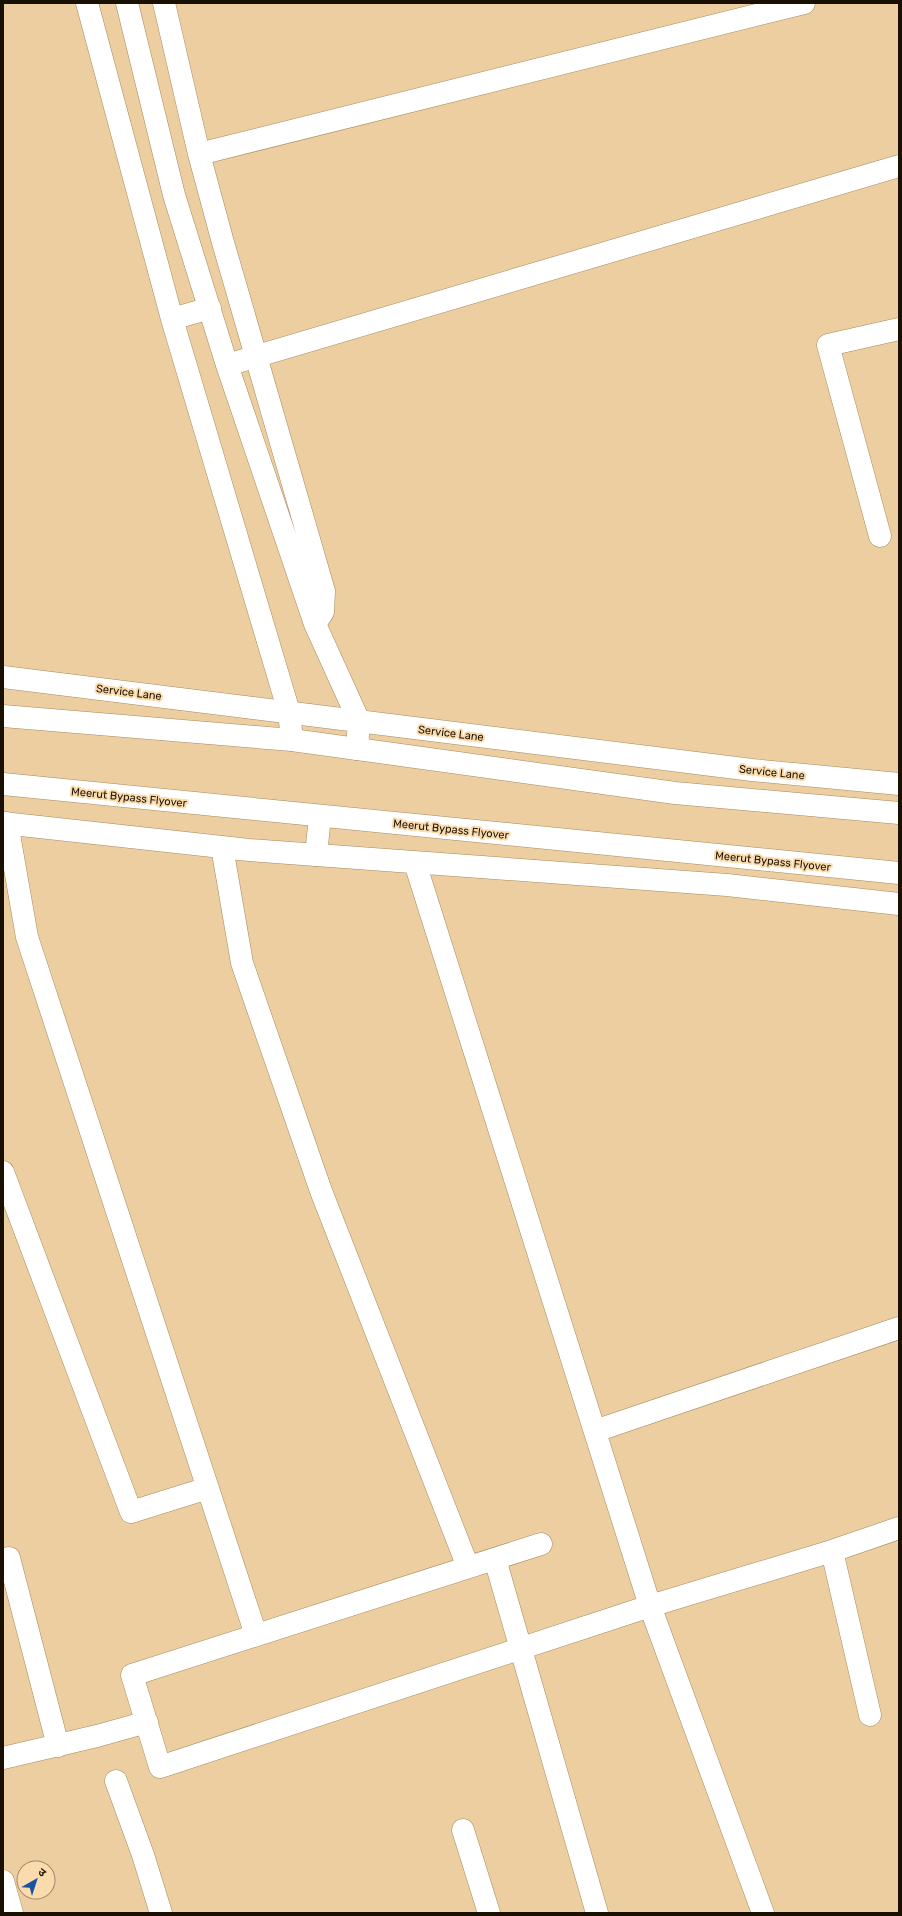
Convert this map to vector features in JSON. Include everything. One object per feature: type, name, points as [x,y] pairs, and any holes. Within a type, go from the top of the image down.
[{"type":"main road","points":[[87,3],[172,319],[289,712],[292,740]]},
{"type":"main road","points":[[127,3],[174,196],[227,365],[315,624],[359,721],[357,749]]},
{"type":"main road","points":[[164,3],[199,154],[324,591],[323,612],[315,624]]},
{"type":"main road","points":[[199,154],[804,3]]},
{"type":"main road","points":[[227,365],[899,166]]},
{"type":"main road","points":[[141,204],[174,196]]},
{"type":"main road","points":[[172,319],[210,308]]},
{"type":"main road","points":[[880,536],[828,345],[899,329]]},
{"type":"main road","name":"Service Lane","points":[[3,677],[752,770],[899,784]]},
{"type":"main road","points":[[3,716],[292,740],[705,796],[899,813]]},
{"type":"main road","name":"Meerut Bypass Flyover","points":[[3,784],[899,873]]},
{"type":"main road","points":[[316,855],[320,816]]},
{"type":"main road","points":[[256,1635],[27,936],[5,823],[222,847],[415,863],[727,885],[899,904]]},
{"type":"main road","points":[[222,847],[242,963],[321,1192],[468,1567]]},
{"type":"main road","points":[[415,863],[650,1606],[763,1913]]},
{"type":"main road","points":[[3,1172],[131,1512],[208,1488]]},
{"type":"main road","points":[[595,1430],[899,1328]]},
{"type":"main road","points":[[541,1544],[132,1675],[160,1767],[520,1648],[650,1606],[832,1551],[899,1528]]},
{"type":"main road","points":[[832,1551],[870,1715]]},
{"type":"main road","points":[[9,1558],[58,1746]]},
{"type":"main road","points":[[495,1559],[597,1913]]},
{"type":"main road","points":[[3,1758],[58,1746],[146,1722]]},
{"type":"main road","points":[[116,1781],[143,1855],[161,1913]]},
{"type":"main road","points":[[463,1830],[489,1913]]},
{"type":"main road","points":[[3,1881],[12,1913]]}]
